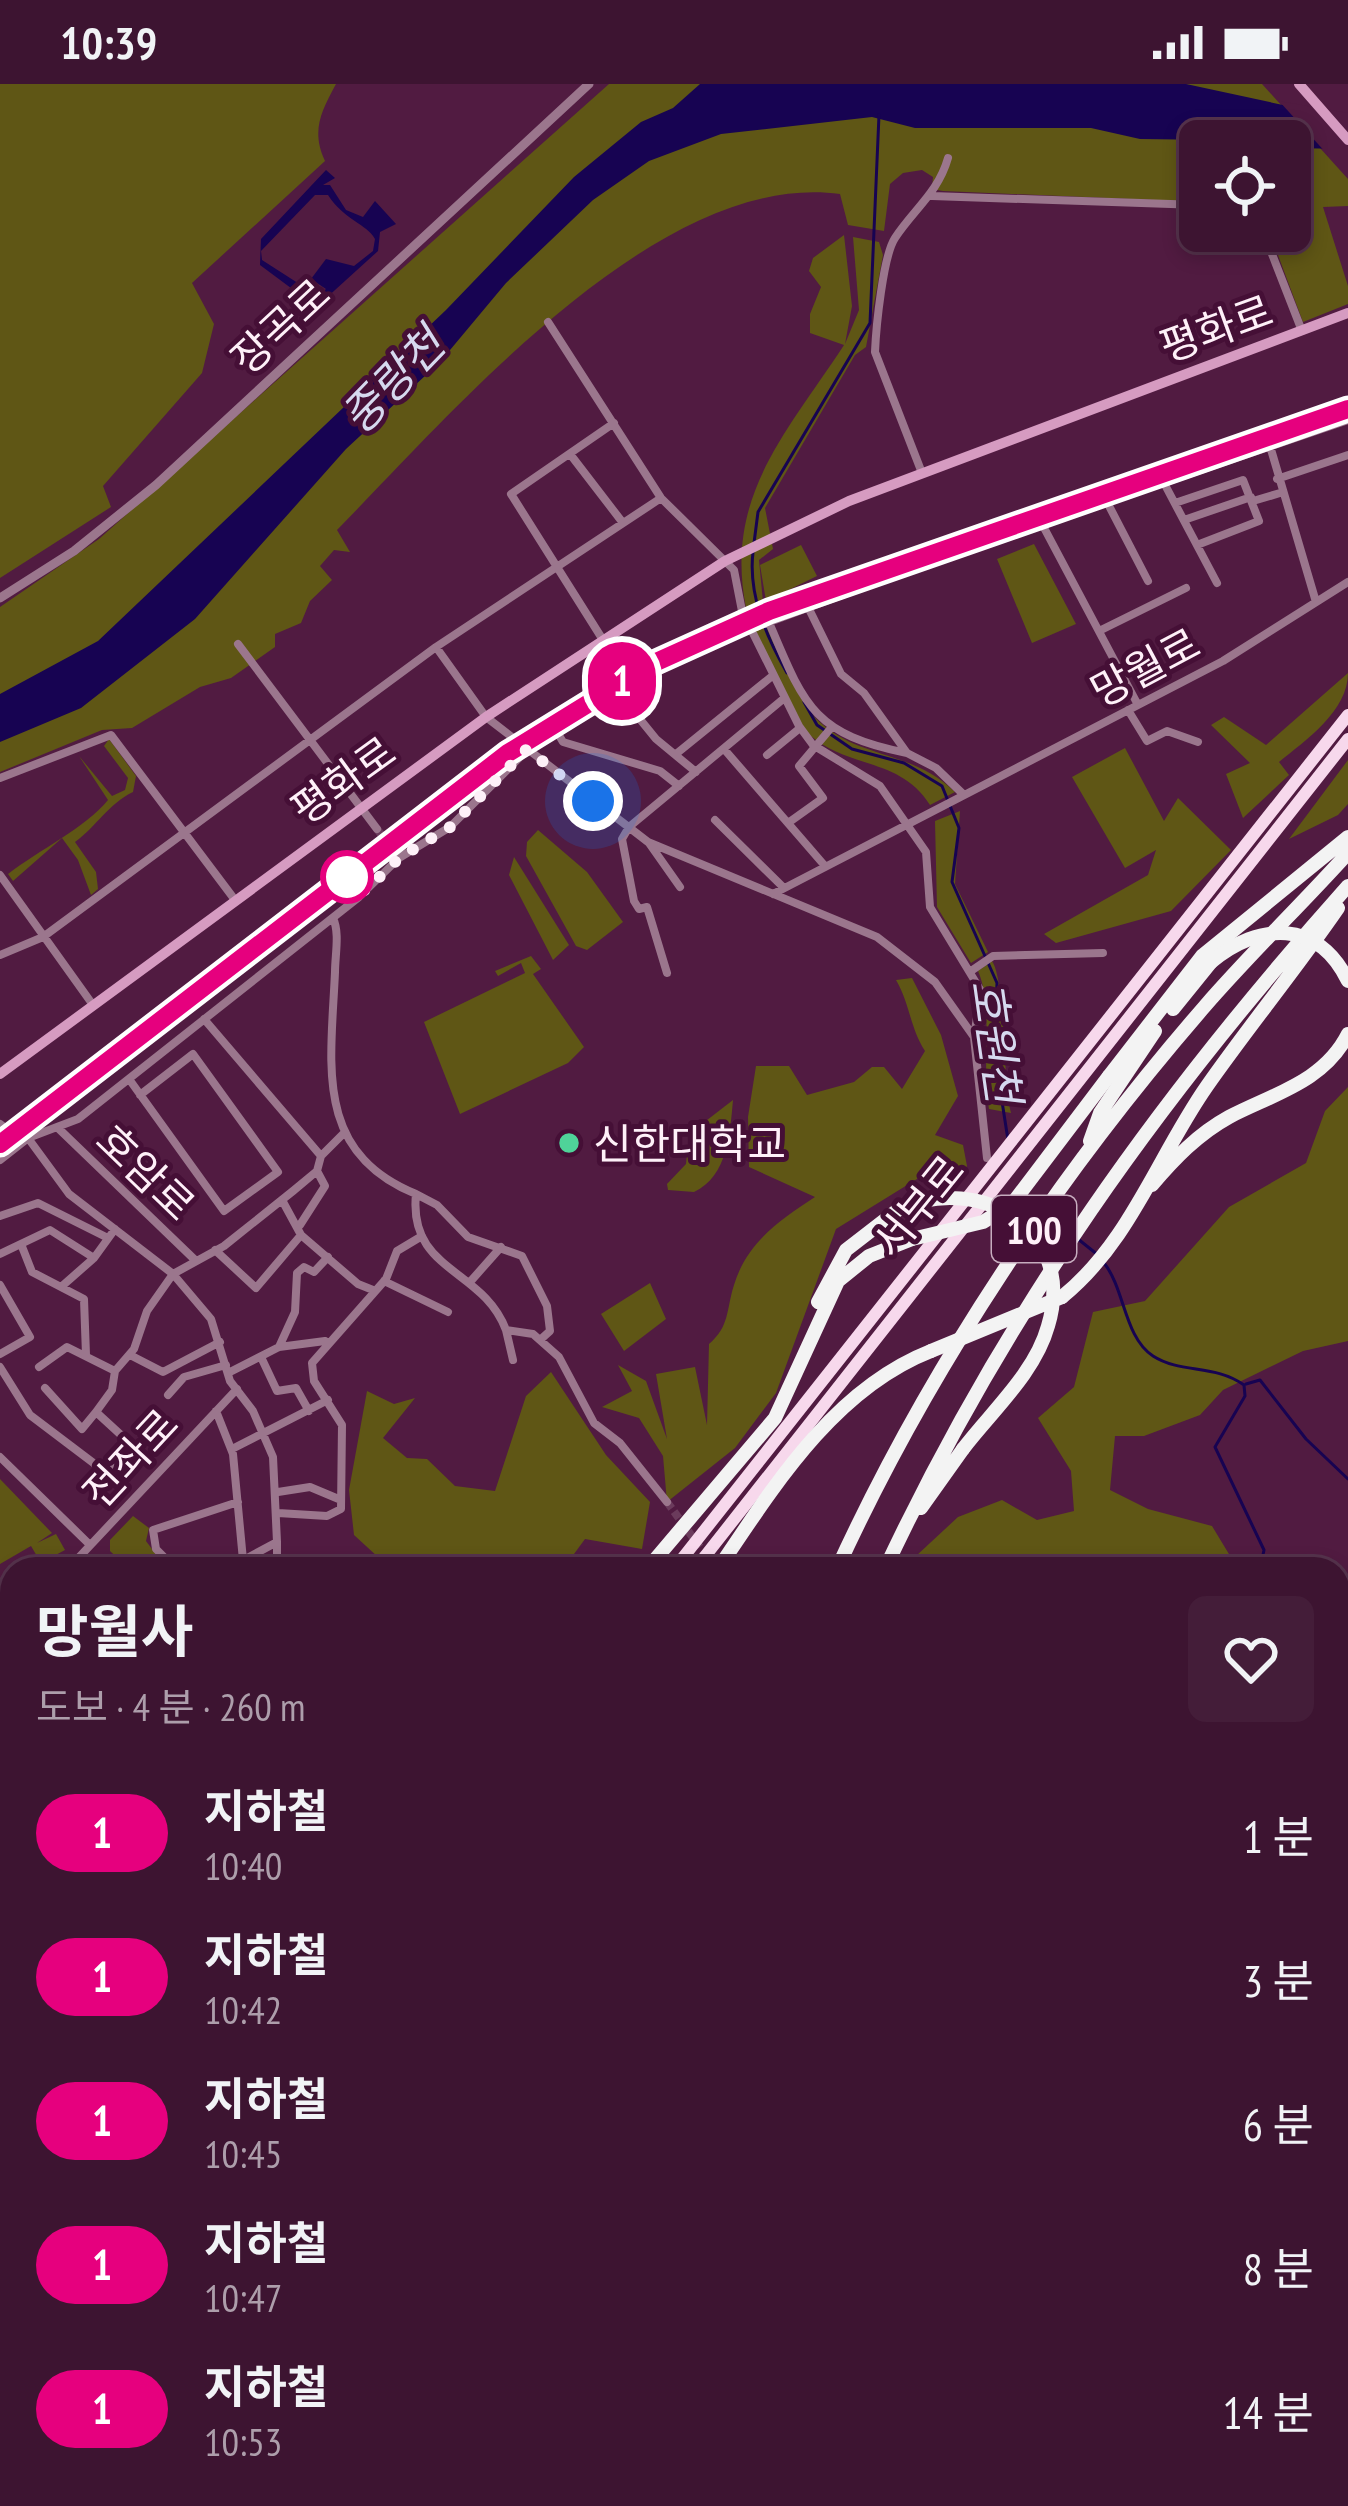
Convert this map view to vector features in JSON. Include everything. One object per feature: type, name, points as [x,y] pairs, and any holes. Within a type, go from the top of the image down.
[{"type":"highway","name":"서부로","points":[[704,1557],[970,1220],[1348,715]]},
{"type":"highway","name":"서부로","points":[[683,1557],[958,1209],[1076,1076],[1348,739]]},
{"type":"highway","points":[[657,1557],[775,1418],[838,1281],[869,1256],[912,1239],[983,1222],[1012,1204],[1202,956],[1348,837]]},
{"type":"highway","name":"100","points":[[843,1557],[920,1409],[997,1281],[1084,1159],[1162,1058],[1348,853]]},
{"type":"highway","points":[[727,1557],[842,1406],[891,1369],[1062,1297],[1094,1271],[1209,1083],[1348,890]]},
{"type":"highway","name":"100","points":[[891,1557],[955,1430],[1055,1259],[1186,1074],[1348,890]]},
{"type":"highway","points":[[1084,1159],[1100,1113],[1184,994],[1232,944],[1260,932],[1300,934],[1332,955],[1348,981]]},
{"type":"highway","points":[[1154,1176],[1228,1117],[1309,1079],[1340,1050],[1348,1034]]},
{"type":"highway","points":[[802,1362],[832,1268],[864,1232],[898,1209],[947,1196],[998,1206],[1032,1235],[1051,1277],[1052,1310],[1041,1345],[900,1537]]},
{"type":"main road","points":[[1299,84],[1348,140]]},
{"type":"main road","name":"평화로","points":[[0,1074],[486,717],[730,558],[922,473],[1348,313]]},
{"type":"street","name":"장곡로","points":[[0,598],[74,551],[156,485],[589,84]]},
{"type":"street","points":[[922,473],[875,352],[893,240],[932,196],[948,158]]},
{"type":"street","points":[[932,196],[1179,204]]},
{"type":"street","points":[[1271,252],[1302,331]]},
{"type":"street","points":[[548,322],[661,498],[730,558],[749,627],[800,728],[817,748],[880,785],[928,857],[930,907],[971,971],[982,998],[974,1037],[987,1158]]},
{"type":"street","points":[[964,795],[936,768],[907,753],[852,740],[830,728],[813,710],[766,621],[1348,420]]},
{"type":"street","points":[[603,640],[511,494],[614,423]]},
{"type":"street","points":[[1270,446],[1280,493],[1316,602]]},
{"type":"street","points":[[570,454],[623,523]]},
{"type":"street","points":[[1277,478],[1348,454]]},
{"type":"street","points":[[1174,503],[1243,480],[1259,521],[1197,544]]},
{"type":"street","points":[[1164,483],[1217,583]]},
{"type":"street","points":[[1184,520],[1280,493]]},
{"type":"street","points":[[0,955],[43,937],[436,647],[661,498]]},
{"type":"street","points":[[1107,502],[1148,581]]},
{"type":"street","points":[[1042,524],[1138,705]]},
{"type":"street","name":"망월로","points":[[906,825],[1262,638],[1348,583]]},
{"type":"street","points":[[1099,631],[1186,587]]},
{"type":"street","points":[[807,607],[841,674],[864,693],[907,753]]},
{"type":"street","name":"호암로","points":[[0,1160],[25,1140],[58,1128],[129,1079],[333,917],[398,856],[450,827],[554,727],[617,691],[766,621]]},
{"type":"street","points":[[238,644],[377,829]]},
{"type":"street","points":[[436,647],[486,717],[648,842],[901,952],[935,982],[974,1037]]},
{"type":"street","points":[[676,754],[771,677]]},
{"type":"street","points":[[617,691],[697,772]]},
{"type":"street","points":[[667,973],[647,907],[639,909],[634,901],[622,839],[629,827],[782,700]]},
{"type":"street","points":[[1128,710],[1147,741],[1167,731],[1198,742]]},
{"type":"street","points":[[554,727],[563,742],[660,771],[679,786]]},
{"type":"street","points":[[767,755],[800,728]]},
{"type":"street","points":[[788,823],[823,798],[799,766],[830,728]]},
{"type":"street","points":[[0,778],[111,734],[235,900]]},
{"type":"street","points":[[724,749],[825,867]]},
{"type":"street","points":[[715,820],[784,888]]},
{"type":"street","points":[[772,894],[906,825]]},
{"type":"street","points":[[648,842],[680,887]]},
{"type":"street","points":[[0,874],[93,1006]]},
{"type":"street","points":[[333,917],[330,1084],[345,1132],[374,1170],[437,1205],[468,1237],[522,1256],[547,1306],[551,1326],[540,1340]]},
{"type":"street","points":[[971,971],[993,956],[1103,953]]},
{"type":"street","points":[[204,1019],[321,1156]]},
{"type":"street","points":[[129,1079],[140,1095],[224,1210],[278,1172],[193,1054],[140,1095]]},
{"type":"street","points":[[0,1124],[25,1140],[69,1194],[173,1274],[211,1318],[227,1369],[265,1435],[278,1492],[278,1557]]},
{"type":"street","name":"호암로","points":[[58,1128],[194,1259]]},
{"type":"street","points":[[45,1388],[82,1429],[112,1390],[115,1372],[130,1355],[147,1311],[173,1274],[215,1250],[282,1200],[317,1171],[321,1156],[345,1132]]},
{"type":"street","points":[[215,1250],[253,1290],[300,1230],[326,1186],[317,1171]]},
{"type":"street","points":[[416,1194],[429,1254],[490,1298],[506,1330],[513,1360]]},
{"type":"street","points":[[282,1200],[300,1230],[373,1290]]},
{"type":"street","points":[[0,1216],[38,1203],[108,1238]]},
{"type":"street","points":[[61,1287],[94,1258],[116,1229]]},
{"type":"street","points":[[0,1254],[50,1230],[94,1258]]},
{"type":"street","points":[[278,1513],[337,1515],[342,1425],[311,1372],[315,1354],[384,1281],[397,1251],[422,1236]]},
{"type":"street","points":[[21,1244],[32,1271],[84,1299],[86,1354]]},
{"type":"street","points":[[470,1282],[501,1247]]},
{"type":"street","points":[[279,1347],[295,1312],[297,1273],[304,1267],[314,1272],[328,1257]]},
{"type":"street","points":[[384,1281],[448,1312]]},
{"type":"street","points":[[0,1285],[30,1337],[0,1354]]},
{"type":"street","points":[[506,1330],[540,1340],[559,1357],[595,1424],[620,1443],[667,1502]]},
{"type":"street","points":[[168,1395],[184,1377],[227,1369],[279,1347],[327,1340]]},
{"type":"street","points":[[130,1355],[163,1372],[220,1342]]},
{"type":"street","points":[[39,1367],[67,1347],[115,1372]]},
{"type":"street","points":[[261,1357],[278,1391],[296,1388],[309,1411]]},
{"type":"street","points":[[0,1367],[30,1415],[108,1474],[133,1446],[96,1412]]},
{"type":"street","name":"전좌로","points":[[78,1557],[237,1389]]},
{"type":"street","points":[[232,1450],[328,1400]]},
{"type":"street","points":[[215,1411],[232,1450],[243,1557]]},
{"type":"street","points":[[0,1457],[89,1545]]},
{"type":"street","points":[[278,1492],[310,1487],[341,1500]]},
{"type":"street","points":[[164,1557],[156,1549],[153,1529],[238,1502]]},
{"type":"street","points":[[249,1557],[277,1542]]},
{"type":"shaded area","points":[[0,84],[336,84],[320,122],[325,161],[192,283],[214,324],[202,373],[103,486],[111,507],[0,578]]},
{"type":"shaded area","points":[[609,84],[1262,84],[1295,120],[1179,120],[1179,201],[943,191],[932,189],[933,177],[922,170],[903,173],[890,184],[884,231],[848,225],[840,194],[771,196],[701,220],[632,258],[564,309],[439,425],[337,530],[350,552],[334,550],[320,566],[332,580],[310,601],[301,623],[275,634],[275,647],[231,678],[200,687],[132,728],[102,730],[0,772],[0,607],[99,539]]},
{"type":"shaded area","points":[[1311,138],[1348,179],[1348,206],[1323,207],[1348,286],[1348,304],[1303,322],[1277,252],[1311,252]]},
{"type":"shaded area","points":[[844,235],[852,306],[845,344],[859,310],[853,237],[879,242],[883,255],[866,347],[855,355],[765,508],[773,549],[759,560],[763,602],[746,608],[742,568],[752,499],[782,438],[844,345],[810,333],[810,314],[821,287],[809,271],[813,258]]},
{"type":"shaded area","points":[[1034,544],[1076,624],[1032,643],[997,559]]},
{"type":"shaded area","points":[[801,545],[817,576],[766,601],[760,565]]},
{"type":"shaded area","points":[[767,625],[797,691],[822,724],[854,744],[922,769],[955,792],[930,805],[919,790],[892,772],[816,740],[796,719],[774,674],[756,631]]},
{"type":"shaded area","points":[[1348,673],[1333,712],[1279,762],[1289,775],[1243,818],[1226,774],[1250,763],[1211,725],[1224,717],[1266,745]]},
{"type":"shaded area","points":[[109,739],[136,776],[133,792],[75,842],[96,872],[98,889],[91,895],[78,860],[62,838],[13,881],[8,874],[108,800],[79,756],[112,796],[125,790],[128,778],[104,746]]},
{"type":"shaded area","points":[[1125,748],[1164,821],[1178,798],[1231,850],[1171,911],[1056,943],[1044,934],[1148,875],[1156,850],[1125,868],[1072,777]]},
{"type":"shaded area","points":[[1348,760],[1348,804],[1338,815],[1289,839]]},
{"type":"shaded area","points":[[960,811],[955,884],[988,952],[971,963],[937,907],[935,821]]},
{"type":"shaded area","points":[[538,830],[587,872],[623,922],[587,950],[576,946],[526,856],[527,842]]},
{"type":"shaded area","points":[[514,857],[569,945],[553,960],[509,875]]},
{"type":"shaded area","points":[[531,956],[541,969],[533,974],[584,1047],[568,1063],[460,1114],[424,1022],[525,973],[521,963],[498,976],[495,971]]},
{"type":"shaded area","points":[[992,961],[1000,989],[1011,1113],[989,1109],[985,1002],[978,971]]},
{"type":"shaded area","points":[[912,978],[941,1035],[958,1096],[935,1135],[963,1145],[967,1166],[960,1180],[925,1174],[836,1229],[776,1393],[735,1448],[667,1502],[663,1456],[639,1418],[602,1407],[632,1391],[618,1365],[646,1381],[667,1439],[656,1374],[695,1367],[707,1425],[709,1344],[724,1324],[740,1270],[766,1234],[815,1197],[749,1167],[748,1117],[756,1066],[789,1066],[807,1095],[854,1082],[872,1067],[884,1067],[902,1089],[925,1051],[896,980]]},
{"type":"shaded area","points":[[1348,1087],[1348,1341],[1303,1351],[1223,1390],[1200,1415],[1144,1436],[1115,1436],[1110,1490],[1148,1509],[1212,1526],[1231,1557],[915,1557],[958,1517],[1002,1500],[1037,1520],[1074,1511],[1071,1471],[1038,1418],[1074,1387],[1093,1312],[1145,1301],[1229,1207],[1306,1163],[1325,1111]]},
{"type":"shaded area","points":[[733,1100],[725,1152],[714,1176],[694,1192],[668,1190],[667,1184],[686,1164],[689,1134]]},
{"type":"shaded area","points":[[650,1283],[666,1319],[624,1351],[601,1314]]},
{"type":"shaded area","points":[[551,1372],[606,1455],[650,1502],[642,1549],[585,1539],[572,1557],[378,1557],[354,1535],[349,1490],[367,1391],[394,1404],[415,1398],[383,1438],[407,1458],[427,1459],[455,1486],[495,1491],[526,1396]]},
{"type":"shaded area","points":[[0,1479],[52,1533],[37,1543],[56,1534],[65,1550],[37,1557],[31,1546],[12,1557],[0,1557]]},
{"type":"shaded area","points":[[133,1516],[149,1528],[146,1541],[158,1557],[116,1557],[110,1551],[110,1540]]},
{"type":"water","name":"중랑천","points":[[700,84],[1186,84],[1348,119],[1348,149],[1311,148],[1311,120],[1179,120],[1179,140],[1140,139],[1091,128],[915,128],[872,117],[721,134],[649,161],[593,200],[506,283],[440,362],[346,449],[195,619],[81,708],[0,742],[0,694],[98,641],[446,310],[574,177],[641,122],[673,108]]},
{"type":"water","points":[[326,170],[335,178],[323,185],[330,185],[346,210],[363,217],[375,201],[396,224],[380,232],[378,251],[324,300],[303,297],[260,265],[261,239]],"holes":[[[315,195],[328,195],[375,239],[373,251],[354,266],[326,259],[311,279],[326,289],[318,296],[262,260],[261,251]]]},
{"type":"pier","points":[[1279,101],[1348,113],[1348,155],[1328,155],[1311,136],[1311,120],[1296,120]]},
{"type":"waterway","name":"호원천","points":[[754,543],[758,512],[870,323],[879,115]]},
{"type":"waterway","name":"호원천","points":[[753,552],[760,615],[787,673]]},
{"type":"waterway","name":"호원천","points":[[804,702],[817,725],[852,749],[904,763],[942,786],[959,828],[952,882],[997,983],[994,1050],[1008,1140]]},
{"type":"waterway","name":"호원천","points":[[1050,1216],[1070,1233]]},
{"type":"waterway","name":"호원천","points":[[1078,1239],[1098,1255]]},
{"type":"waterway","name":"호원천","points":[[1104,1263],[1143,1348],[1164,1362],[1221,1374],[1244,1385],[1245,1396],[1215,1447],[1264,1550],[1263,1557]]},
{"type":"waterway","points":[[1246,1384],[1260,1380],[1306,1439],[1348,1479]]},
{"type":"tunnel","points":[[377,829],[397,855]]},
{"type":"tunnel","points":[[667,1502],[707,1557]]},
{"type":"railway","points":[[481,766],[619,676],[767,605],[1348,400]]},
{"type":"railway","points":[[0,1144],[206,986]]},
{"type":"metro line","name":"1","points":[[0,1144],[508,753],[654,663],[769,611],[1348,409]]},
{"type":"place","name":"신한대학교","points":[[569,1143]]},
{"type":"route","points":[[347,877],[365,891],[399,858],[450,827],[527,749],[593,801]]}]
